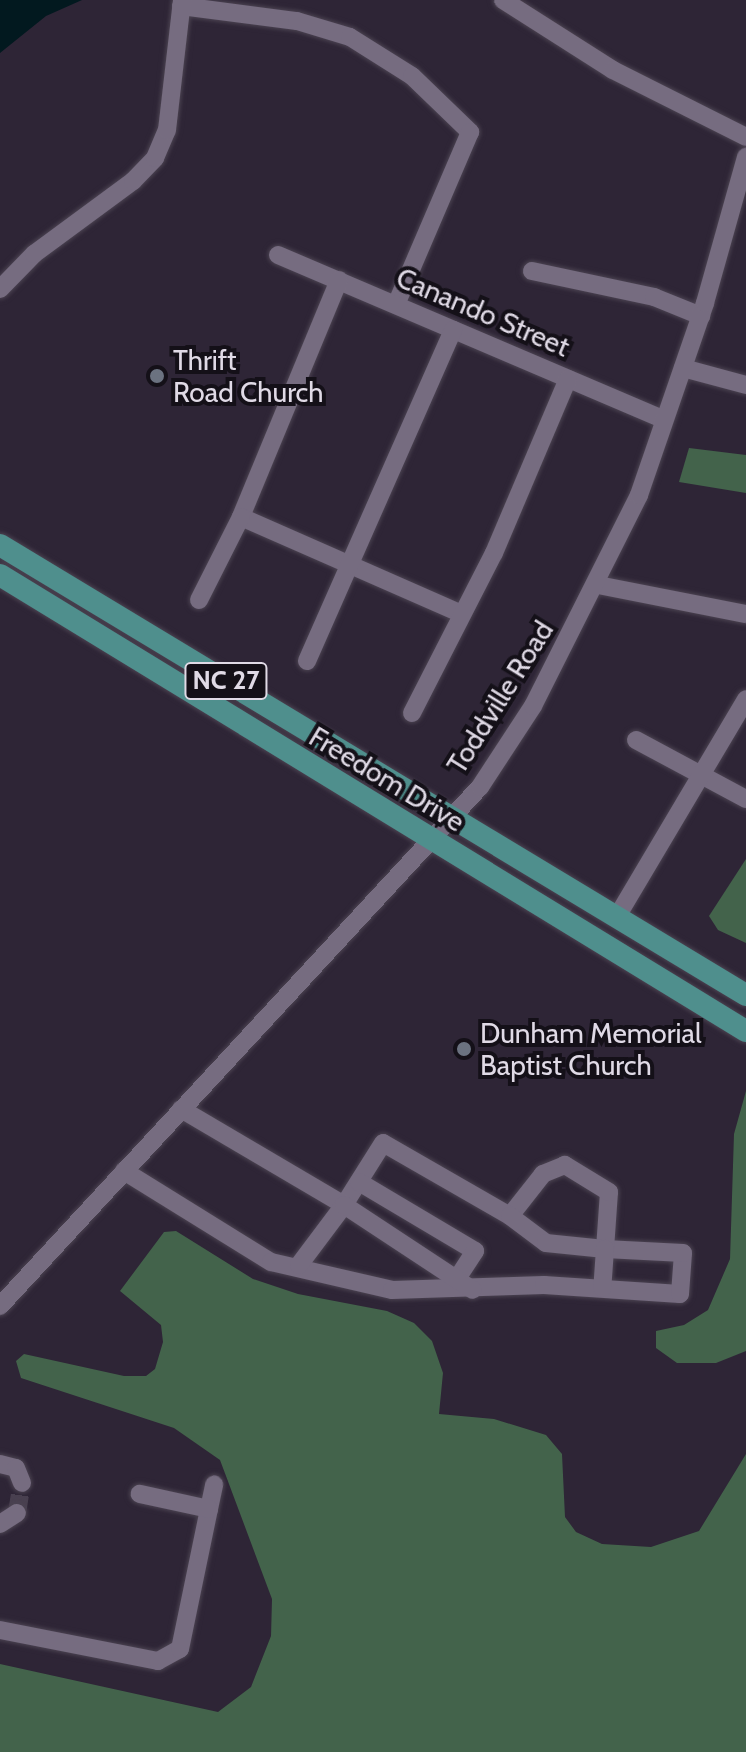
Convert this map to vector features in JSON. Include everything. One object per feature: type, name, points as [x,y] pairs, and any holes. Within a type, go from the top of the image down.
[{"type":"main road","name":"Freedom Drive","points":[[0,545],[746,995]]},
{"type":"main road","name":"Freedom Drive","points":[[0,575],[746,1031]]},
{"type":"street","points":[[503,0],[613,70],[746,137]]},
{"type":"street","points":[[0,289],[34,254],[133,181],[155,158],[167,130],[181,3],[297,21],[350,37],[412,76],[470,132],[396,305]]},
{"type":"street","name":"Toddville Road","points":[[0,1306],[7,1286],[124,1171],[482,784],[533,706],[598,585],[639,495],[701,316],[746,157]]},
{"type":"street","name":"Canando Street","points":[[278,255],[664,420]]},
{"type":"street","points":[[532,271],[654,297],[701,316]]},
{"type":"street","points":[[199,600],[241,517],[339,280]]},
{"type":"street","points":[[307,661],[453,330]]},
{"type":"street","points":[[683,368],[746,385]]},
{"type":"street","points":[[412,713],[462,614],[568,379]]},
{"type":"street","points":[[241,517],[351,561],[462,614]]},
{"type":"street","points":[[598,585],[746,614]]},
{"type":"street","points":[[618,915],[746,699]]},
{"type":"street","points":[[636,740],[746,799]]},
{"type":"street","points":[[181,1109],[344,1205],[465,1285]]},
{"type":"street","points":[[124,1171],[271,1262],[299,1265],[392,1290],[465,1285],[544,1285],[680,1294],[683,1253],[546,1243],[510,1216],[383,1143],[344,1205],[299,1265]]},
{"type":"street","points":[[510,1216],[543,1174],[565,1165],[609,1192],[602,1288]]},
{"type":"street","points":[[359,1182],[475,1251],[465,1285]]},
{"type":"street","points":[[0,1465],[16,1468],[22,1483]]},
{"type":"street","points":[[0,1630],[158,1661],[180,1649],[214,1485]]},
{"type":"street","points":[[140,1494],[209,1509]]},
{"type":"street","points":[[0,1524],[17,1513]]},
{"type":"green space","points":[[689,448],[746,455],[746,493],[679,482]]},
{"type":"green space","points":[[746,859],[746,943],[718,930],[709,916]]},
{"type":"green space","points":[[746,1091],[746,1351],[716,1363],[677,1363],[656,1348],[656,1331],[684,1325],[708,1310],[730,1259],[734,1134]]},
{"type":"green space","points":[[176,1231],[253,1279],[298,1294],[387,1311],[414,1323],[432,1341],[443,1373],[439,1414],[494,1419],[546,1435],[562,1454],[565,1517],[576,1532],[602,1544],[651,1547],[699,1531],[746,1454],[746,1752],[0,1752],[0,1664],[218,1712],[251,1687],[271,1636],[272,1599],[220,1460],[174,1428],[21,1378],[16,1361],[24,1354],[124,1376],[146,1376],[155,1369],[163,1342],[161,1325],[120,1291],[164,1232]]},
{"type":"water","points":[[0,0],[82,0],[46,16],[0,53]]},
{"type":"tunnel","points":[[17,1513],[22,1483]]},
{"type":"place","name":"Thrift Road Church","points":[[157,376]]},
{"type":"place","name":"Dunham Memorial Baptist Church","points":[[464,1049]]}]
